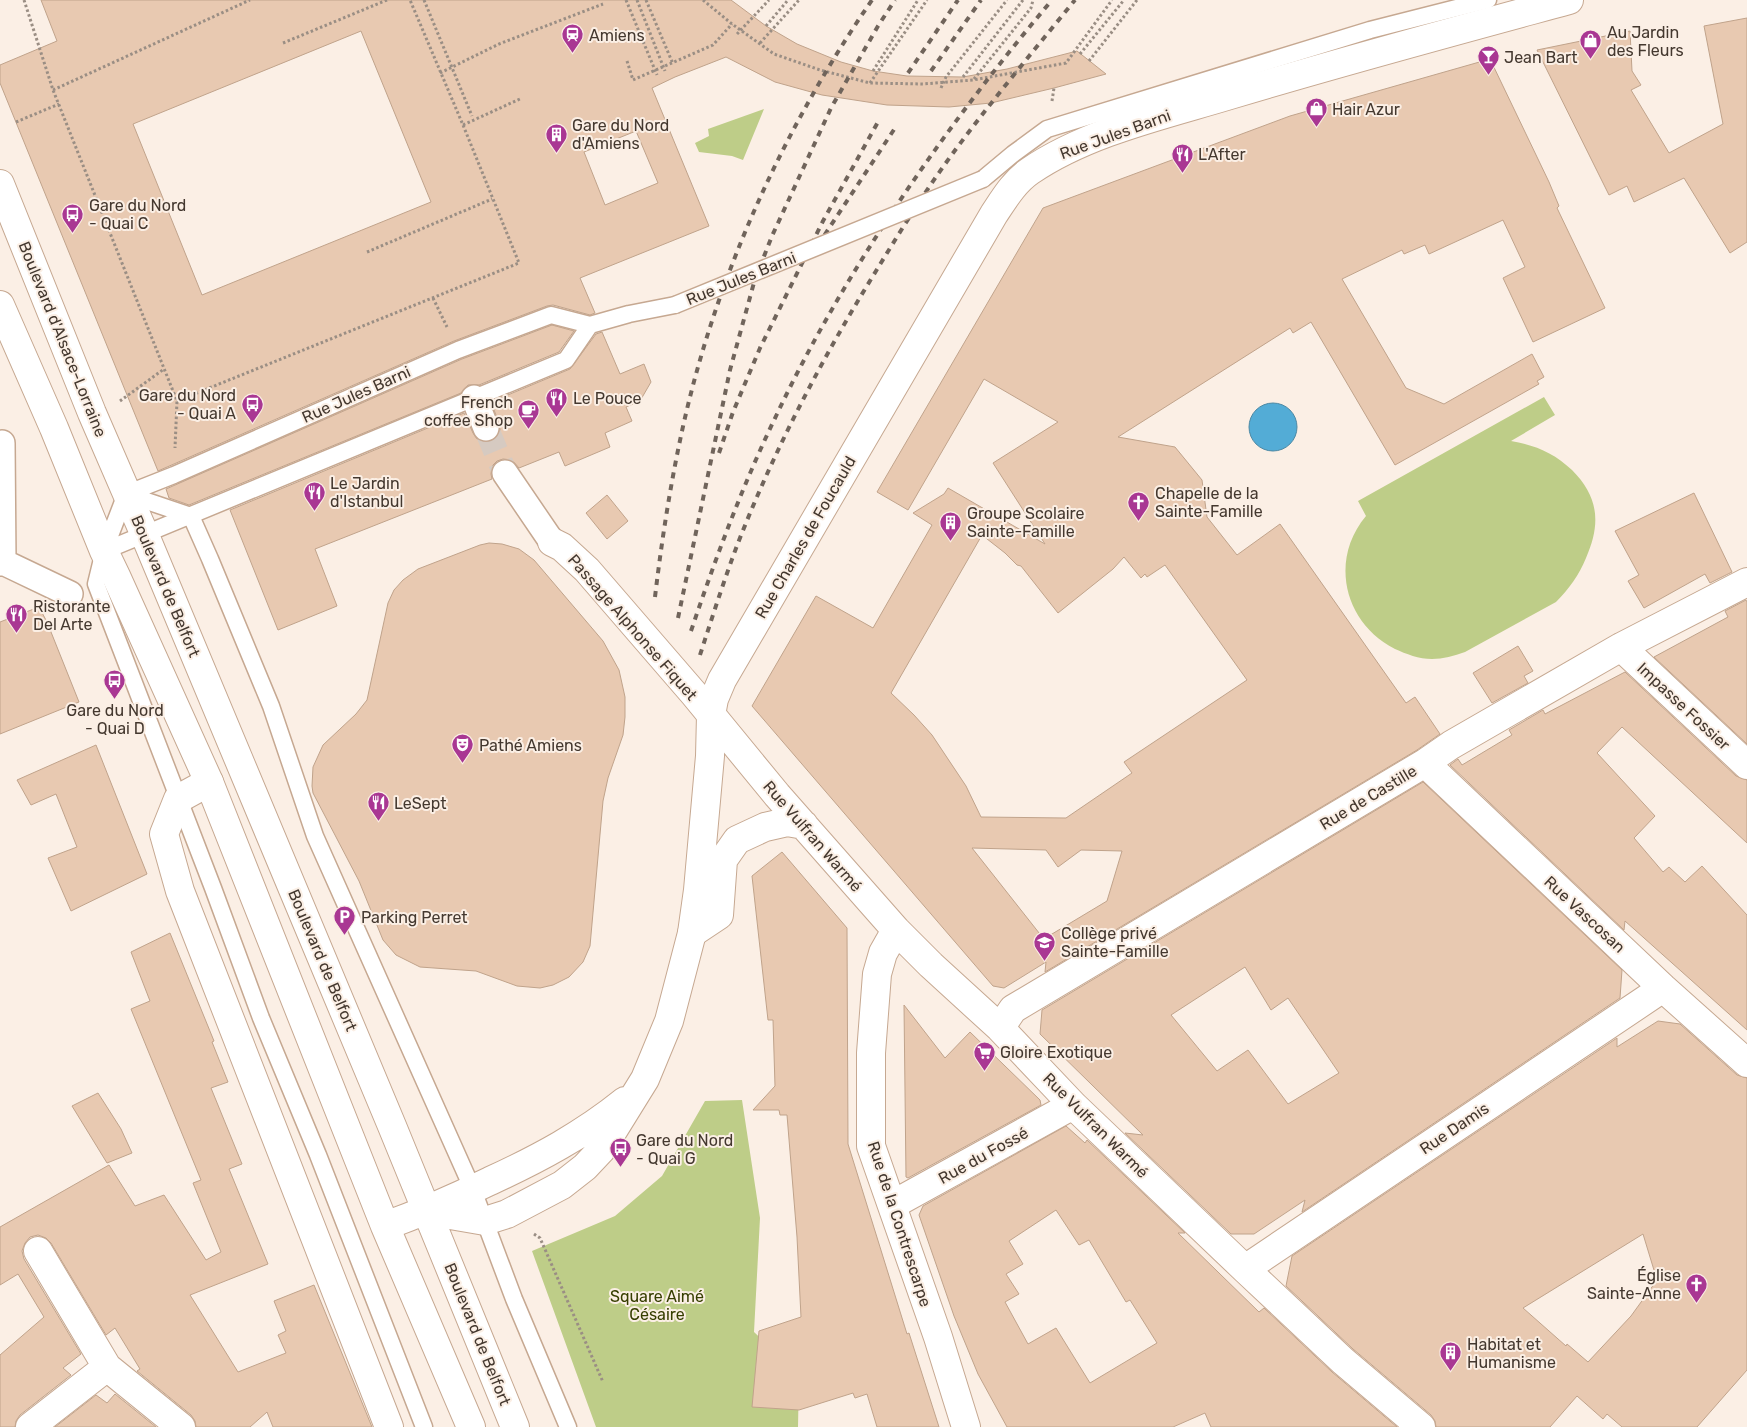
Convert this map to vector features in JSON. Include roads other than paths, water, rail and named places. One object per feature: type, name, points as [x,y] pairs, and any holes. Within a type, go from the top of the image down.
[{"type":"street","name":"Rue Jules Barni","points":[[1022,178],[1056,155],[1126,126],[1357,57],[1568,0]]},
{"type":"street","name":"Rue Charles de Foucauld","points":[[496,1218],[562,1185],[585,1167],[601,1150],[645,1080],[669,1021],[692,933],[698,890],[710,756],[711,716],[714,699],[728,669],[994,214],[1010,190],[1022,178]]},
{"type":"street","name":"Boulevard d'Alsace-Lorraine","points":[[0,184],[126,494]]},
{"type":"street","points":[[0,305],[104,551],[209,782],[385,1226],[471,1427]]},
{"type":"street","points":[[474,398],[486,428]]},
{"type":"street","points":[[2,443],[1,563],[70,594]]},
{"type":"street","points":[[505,473],[552,542]]},
{"type":"street","name":"Boulevard de Belfort","points":[[126,494],[428,1211],[515,1427]]},
{"type":"street","name":"Passage Alphonse Fiquet","points":[[552,542],[573,556],[587,570],[711,716]]},
{"type":"street","name":"Rue de Castille","points":[[1000,1028],[1013,1010],[1426,763],[1451,745],[1620,647],[1747,582]]},
{"type":"street","name":"Impasse Fossier","points":[[1620,647],[1747,765]]},
{"type":"street","name":"Rue Vulfran Warmé","points":[[711,716],[896,930],[1000,1028],[1073,1105],[1245,1269],[1343,1361],[1421,1427]]},
{"type":"street","name":"Rue Vascosan","points":[[1426,763],[1663,988],[1747,1063]]},
{"type":"street","points":[[209,782],[178,799],[164,834],[180,891],[389,1427]]},
{"type":"street","points":[[692,933],[718,915],[723,860],[737,840],[765,826],[787,822],[804,825]]},
{"type":"street","name":"Rue de la Contrescarpe","points":[[896,930],[883,953],[877,974],[871,1053],[871,1146],[938,1337],[966,1427]]},
{"type":"street","name":"Rue Damis","points":[[1245,1269],[1663,988]]},
{"type":"street","name":"Rue Charles de Foucauld","points":[[385,1226],[428,1211],[512,1172],[592,1126],[636,1093]]},
{"type":"street","name":"Rue du Fossé","points":[[892,1205],[1073,1105]]},
{"type":"street","points":[[428,1211],[496,1218]]},
{"type":"street","points":[[38,1251],[107,1366],[181,1427]]},
{"type":"street","points":[[30,1427],[107,1366]]},
{"type":"lane","points":[[983,178],[1048,129],[1370,30],[1488,0]]},
{"type":"lane","name":"Rue Jules Barni","points":[[126,494],[174,475],[458,350],[551,315],[590,325],[675,305],[983,178],[1014,175],[1022,178]]},
{"type":"lane","points":[[104,551],[566,360],[590,325]]},
{"type":"lane","points":[[424,1427],[318,1155],[261,1018],[96,584],[104,551],[126,494],[191,516],[271,706],[315,836],[473,1190],[496,1218],[514,1299],[568,1427]]},
{"type":"water","points":[[1273,403],[1282,405],[1290,410],[1295,418],[1297,427],[1295,436],[1290,444],[1282,449],[1273,451],[1264,449],[1256,444],[1251,436],[1249,427],[1251,418],[1256,410],[1264,405]]},
{"type":"tunnel","points":[[486,428],[505,473]]},
{"type":"railway","points":[[655,597],[667,509],[679,444],[698,366],[715,311],[735,256],[783,149],[840,48],[872,0]]},
{"type":"railway","points":[[678,618],[730,370],[755,279],[772,236],[831,108],[895,0]]},
{"type":"railway","points":[[908,73],[958,0]]},
{"type":"railway","points":[[931,71],[981,0]]},
{"type":"railway","points":[[691,631],[741,494],[804,359],[834,305],[901,198],[937,147],[1013,47],[1052,0]]},
{"type":"railway","points":[[700,655],[728,571],[752,508],[784,438],[837,336],[895,240],[945,164],[1000,92],[1075,0]]},
{"type":"railway","points":[[719,453],[733,412],[760,348],[823,221],[878,122]]},
{"type":"railway","points":[[818,245],[897,125]]},
{"type":"place","name":"Amiens","points":[[573,54]]},
{"type":"place","name":"Au Jardin des Fleurs","points":[[1591,60]]},
{"type":"place","name":"Jean Bart","points":[[1488,76]]},
{"type":"place","name":"Hair Azur","points":[[1316,128]]},
{"type":"place","name":"Gare du Nord d'Amiens","points":[[556,153]]},
{"type":"place","name":"L'After","points":[[1182,173]]},
{"type":"place","name":"Gare du Nord - Quai C","points":[[73,233]]},
{"type":"place","name":"Le Pouce","points":[[557,417]]},
{"type":"place","name":"Gare du Nord - Quai A","points":[[252,423]]},
{"type":"place","name":"French coffee Shop","points":[[529,430]]},
{"type":"place","name":"Le Jardin d'Istanbul","points":[[314,511]]},
{"type":"place","name":"Chapelle de la Sainte-Famille","points":[[1139,521]]},
{"type":"place","name":"Groupe Scolaire Sainte-Famille","points":[[951,541]]},
{"type":"place","name":"Ristorante Del Arte","points":[[17,634]]},
{"type":"place","name":"Gare du Nord - Quai D","points":[[115,700]]},
{"type":"place","name":"Pathé Amiens","points":[[463,764]]},
{"type":"place","name":"LeSept","points":[[378,822]]},
{"type":"place","name":"Parking Perret","points":[[345,936]]},
{"type":"place","name":"Collège privé Sainte-Famille","points":[[1045,961]]},
{"type":"place","name":"Gloire Exotique","points":[[984,1071]]},
{"type":"place","name":"Gare du Nord - Quai G","points":[[620,1168]]},
{"type":"place","name":"Église Sainte-Anne","points":[[1697,1303]]},
{"type":"place","name":"Habitat et Humanisme","points":[[1451,1372]]},
{"type":"park label","name":"Square Aimé Césaire","points":[[657,1305]]}]
